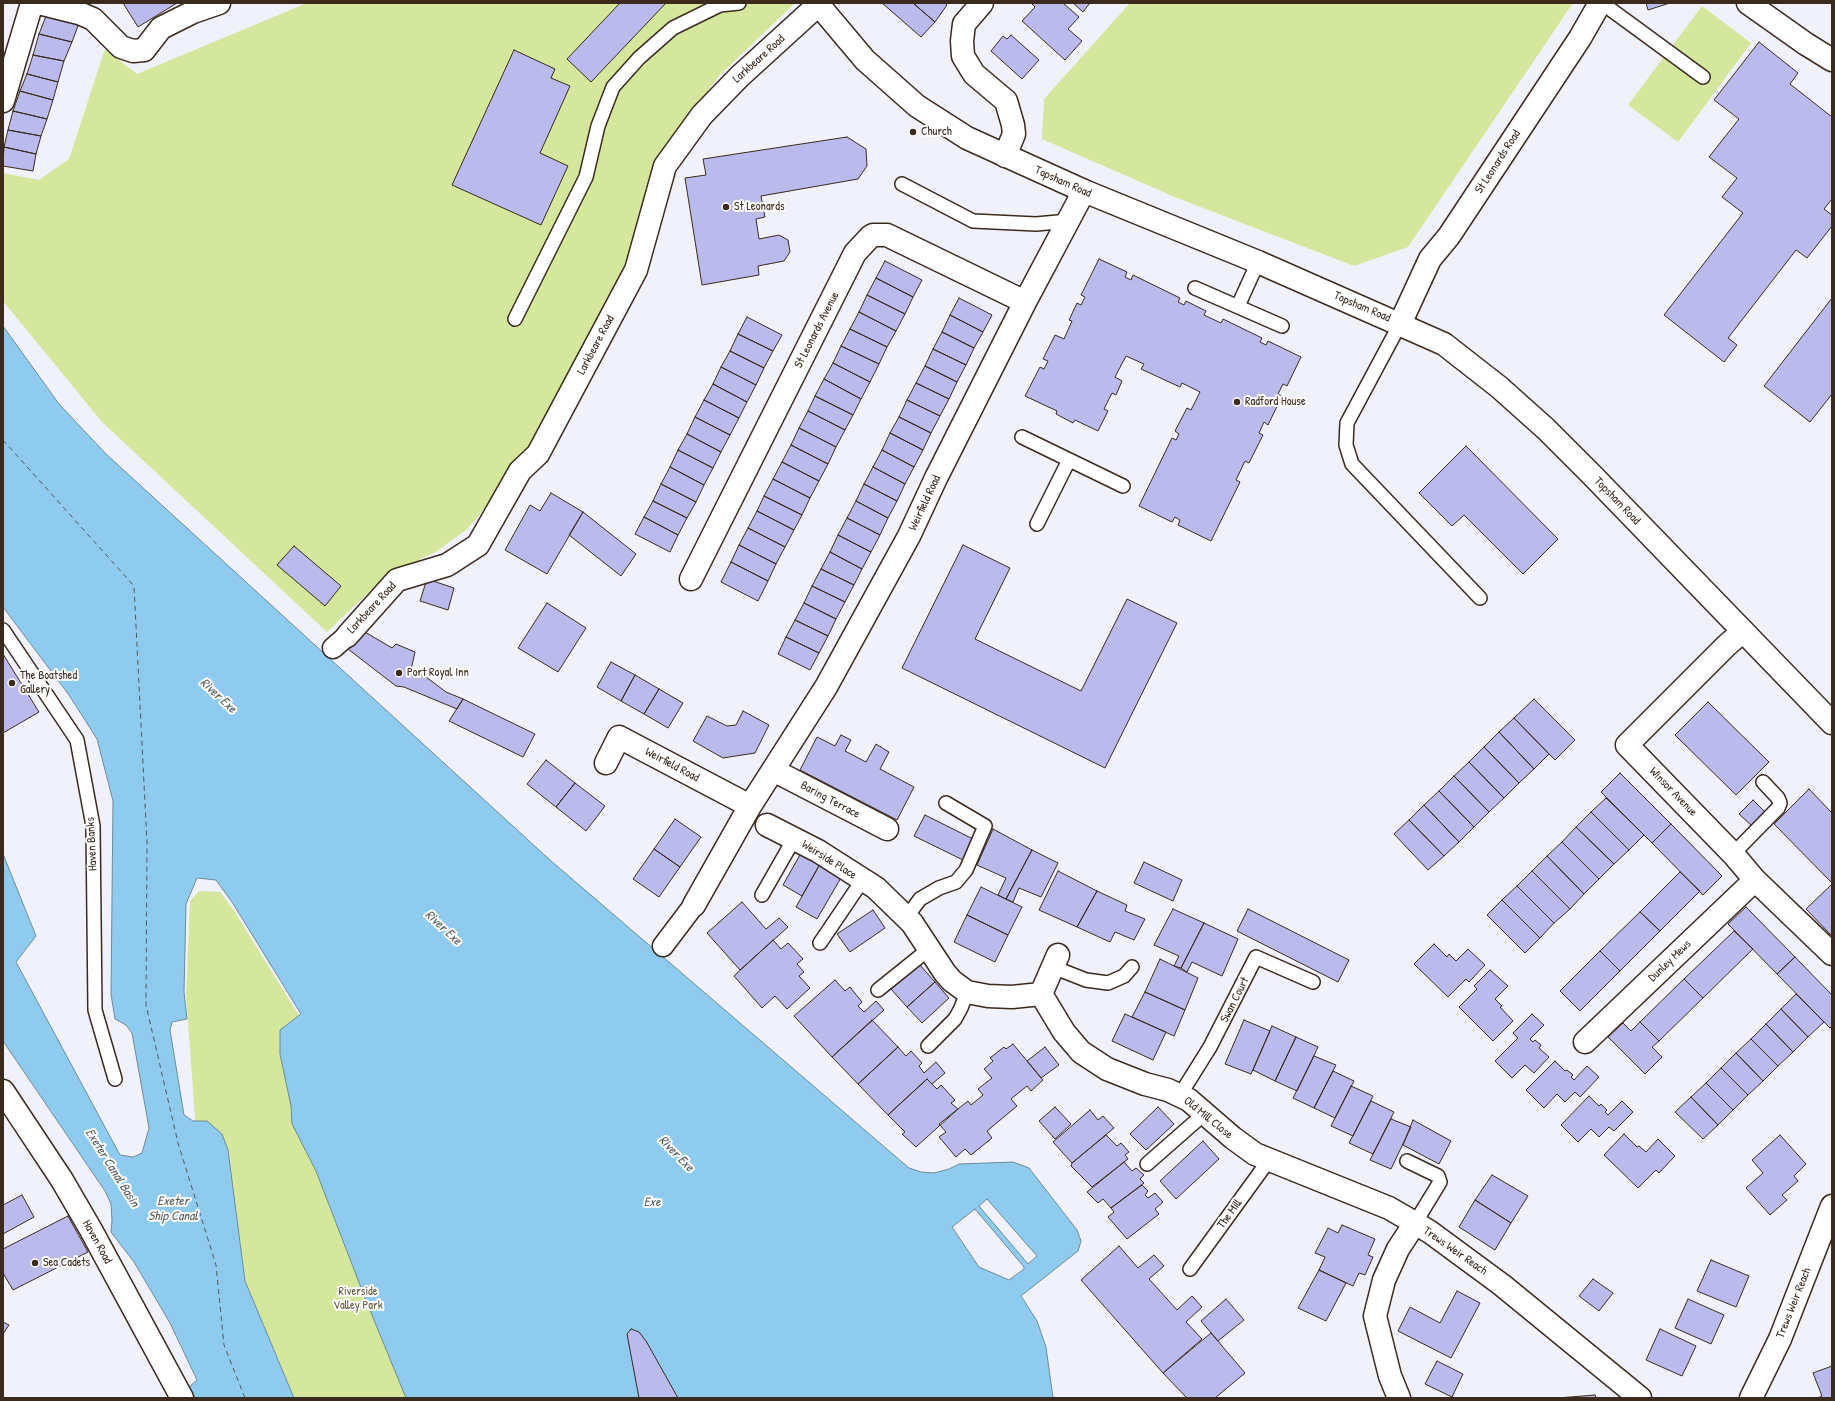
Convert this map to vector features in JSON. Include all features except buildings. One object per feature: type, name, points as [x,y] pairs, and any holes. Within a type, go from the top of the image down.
[{"type":"street","points":[[3,101],[32,3]]},
{"type":"street","points":[[39,3],[79,13],[93,19],[121,47],[133,51],[144,50],[161,28],[193,12],[219,3]]},
{"type":"street","points":[[982,3],[964,24],[962,41],[964,56],[974,74],[1006,100],[1014,134],[1005,156]]},
{"type":"street","name":"St Leonards Road","points":[[1400,324],[1430,259],[1454,229],[1580,38],[1601,3]]},
{"type":"street","points":[[1748,3],[1806,44],[1832,60]]},
{"type":"street","name":"Topsham Road","points":[[818,4],[865,60],[917,106],[967,138],[1084,191],[1258,262],[1444,344],[1505,393],[1592,475],[1832,723]]},
{"type":"street","name":"Larkbeare Road","points":[[340,642],[397,580],[447,565],[478,545],[520,471],[538,454],[636,270],[665,166],[702,115],[740,76],[818,4]]},
{"type":"street","name":"Weirfield Road","points":[[663,946],[694,905],[750,806],[826,687],[910,536],[936,478],[1025,302],[1084,191]]},
{"type":"street","name":"St Leonards Avenue","points":[[691,579],[855,253],[873,234],[887,235],[1025,302]]},
{"type":"street","name":"Winsor Avenue","points":[[1743,631],[1627,745],[1733,854],[1755,880],[1832,954]]},
{"type":"street","name":"Weirfield Road","points":[[606,763],[619,737],[750,806]]},
{"type":"street","name":"Baring Terrace","points":[[773,770],[887,829]]},
{"type":"street","name":"Weirside Place","points":[[767,825],[818,852],[862,881],[876,888],[912,923],[952,981],[967,992],[994,996],[1041,994]]},
{"type":"street","name":"Dunley Mews","points":[[1585,1042],[1755,880]]},
{"type":"street","points":[[1041,994],[1055,961]]},
{"type":"street","name":"Old Mill Close","points":[[1041,994],[1064,1032],[1081,1052],[1107,1069],[1145,1084],[1168,1090],[1189,1100],[1204,1114],[1255,1154],[1389,1208],[1415,1223]]},
{"type":"street","name":"Haven Road","points":[[3,1091],[66,1186],[182,1398]]},
{"type":"street","name":"Trews Weir Reach","points":[[1751,1398],[1780,1339],[1832,1206]]},
{"type":"street","name":"Trews Weir Reach","points":[[1398,1398],[1390,1376],[1375,1316],[1384,1280],[1398,1248],[1415,1223],[1430,1232],[1502,1285],[1640,1398]]},
{"type":"lane","points":[[515,319],[586,176],[598,126],[613,87],[639,58],[673,28],[720,5],[739,3]]},
{"type":"lane","points":[[1601,3],[1703,77]]},
{"type":"lane","points":[[902,184],[973,221],[1036,224],[1068,222]]},
{"type":"lane","points":[[1238,306],[1258,262]]},
{"type":"lane","points":[[1195,288],[1282,326]]},
{"type":"lane","points":[[1400,324],[1347,423],[1346,444],[1352,464],[1480,598]]},
{"type":"lane","points":[[1022,437],[1123,486]]},
{"type":"lane","points":[[1037,524],[1068,460]]},
{"type":"lane","name":"Haven Banks","points":[[3,630],[77,740],[93,826],[95,1010],[115,1078]]},
{"type":"lane","points":[[1733,854],[1778,808],[1780,803],[1778,798],[1763,782]]},
{"type":"lane","points":[[906,918],[920,899],[939,888],[956,882],[966,870],[985,826],[946,803]]},
{"type":"lane","name":"Weirside Place","points":[[762,895],[794,839]]},
{"type":"lane","name":"Weirside Place","points":[[820,943],[862,881]]},
{"type":"lane","points":[[878,990],[929,949]]},
{"type":"lane","name":"Swan Court","points":[[1180,1095],[1210,1047],[1256,957],[1313,982]]},
{"type":"lane","points":[[1055,961],[1086,980],[1108,983],[1124,976],[1132,967]]},
{"type":"lane","points":[[928,1046],[955,1019],[967,992]]},
{"type":"lane","points":[[1147,1164],[1204,1114]]},
{"type":"lane","name":"The Mill","points":[[1190,1269],[1270,1160]]},
{"type":"lane","points":[[1406,1161],[1438,1176],[1440,1182],[1415,1223]]},
{"type":"green space","points":[[307,3],[795,3],[720,75],[665,145],[626,262],[524,464],[466,530],[436,552],[388,574],[327,632],[102,422],[3,301],[3,173],[39,180],[69,159],[105,49],[137,74]]},
{"type":"green space","points":[[1130,3],[1573,3],[1408,247],[1354,266],[1177,198],[1042,139],[1044,99]]},
{"type":"green space","points":[[1702,6],[1751,43],[1678,142],[1628,105]]},
{"type":"green space","name":"Riverside Valley Park","points":[[199,891],[220,892],[233,909],[536,1398],[294,1398],[245,1281],[228,1150],[196,1130],[186,995],[190,901]]},
{"type":"water","name":"Exe","points":[[3,326],[59,404],[106,454],[550,860],[909,1168],[921,1172],[934,1173],[949,1169],[959,1164],[1013,1162],[1029,1168],[1077,1230],[1081,1241],[1078,1251],[1021,1296],[1037,1321],[1046,1347],[1053,1398],[406,1398],[365,1298],[316,1171],[292,1124],[291,1106],[280,1054],[280,1030],[301,1014],[232,902],[216,880],[197,878],[186,904],[184,992],[187,1019],[172,1022],[170,1030],[184,1115],[193,1121],[207,1121],[222,1134],[228,1150],[245,1281],[294,1398],[195,1398],[189,1387],[197,1380],[170,1323],[134,1262],[111,1232],[111,1204],[105,1191],[3,1041],[3,854],[36,936],[16,962],[120,1155],[133,1157],[142,1153],[149,1128],[132,1033],[126,1025],[115,1019],[111,994],[113,801],[97,739],[69,695],[3,607]],"holes":[[[987,1199],[1037,1256],[1028,1264],[979,1206]],[[975,1209],[1024,1267],[1024,1269],[1009,1280],[979,1267],[952,1227]]]},
{"type":"ferry route","points":[[3,440],[134,586],[147,843],[146,1005],[178,1143],[216,1265],[224,1345],[245,1398]]},
{"type":"place","name":"Church","points":[[913,132]]},
{"type":"place","name":"St Leonards","points":[[726,207]]},
{"type":"place","name":"Radford House","points":[[1237,402]]},
{"type":"place","name":"Port Royal Inn","points":[[399,673]]},
{"type":"place","name":"The Boatshed Gallery","points":[[12,683]]},
{"type":"place","name":"Sea Cadets","points":[[35,1263]]},
{"type":"water label","name":"River Exe","points":[[218,696]]},
{"type":"water label","name":"River Exe","points":[[443,928]]},
{"type":"water label","name":"River Exe","points":[[676,1154]]},
{"type":"water label","name":"Exeter Canal Basin","points":[[112,1168]]},
{"type":"water label","name":"Exeter Ship Canal","points":[[173,1210]]}]
